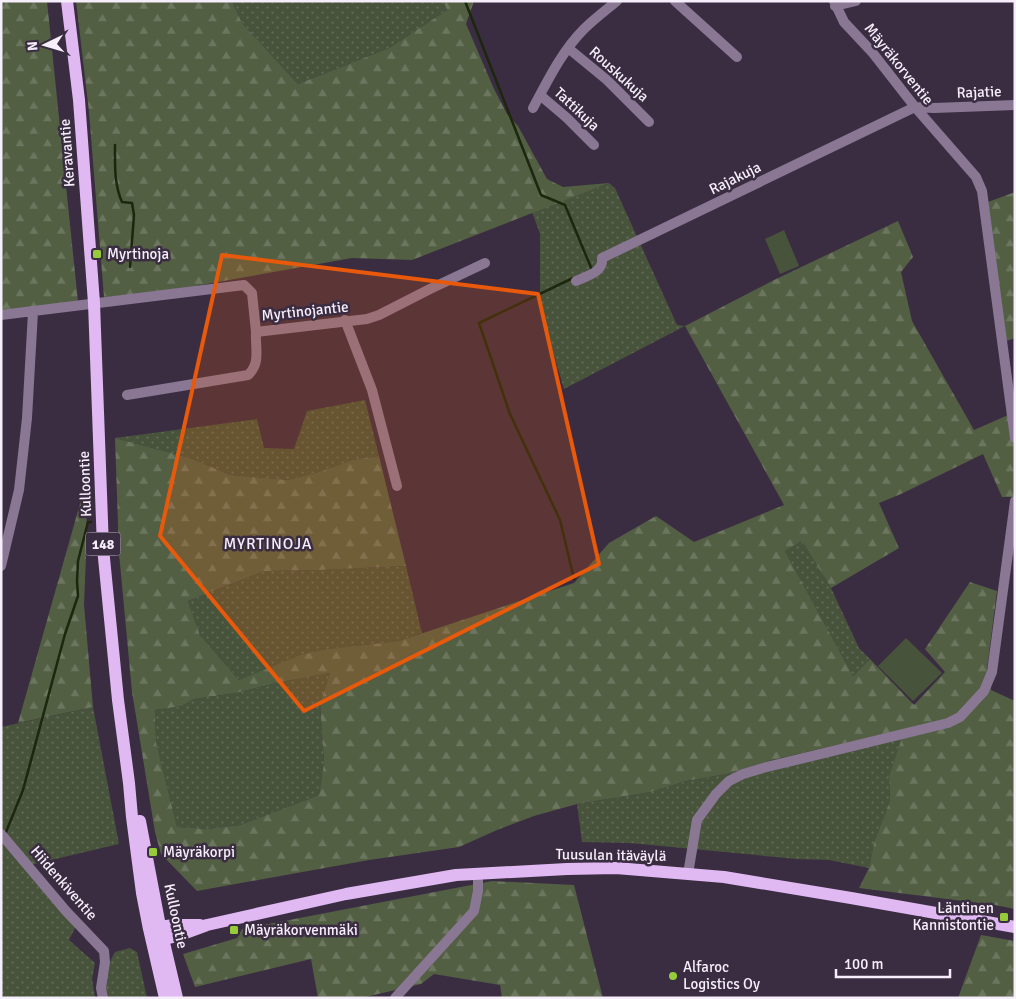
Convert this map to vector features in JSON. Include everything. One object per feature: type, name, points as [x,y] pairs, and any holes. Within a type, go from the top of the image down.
[{"type":"main road","name":"Keravantie","points":[[67,1],[79,100],[94,303]]},
{"type":"main road","name":"Kulloontie","points":[[94,303],[103,548],[118,700],[129,783],[139,816],[154,928],[177,998]]},
{"type":"main road","name":"Tuusulan itäväylä","points":[[158,941],[207,925],[346,894],[456,875],[616,868],[755,881],[1015,927]]},
{"type":"main road","name":"Tuusulan itäväylä","points":[[154,928],[207,925]]},
{"type":"main road","name":"Kulloontie","points":[[158,941],[165,998]]},
{"type":"street","points":[[533,108],[568,48],[586,27],[618,1]]},
{"type":"street","points":[[675,1],[737,58]]},
{"type":"street","points":[[835,4],[856,1]]},
{"type":"street","name":"Mäyräkorventie","points":[[835,4],[844,22],[872,52],[925,120],[976,177],[982,191],[1015,438]]},
{"type":"street","name":"Rouskukuja","points":[[568,48],[607,80],[649,122]]},
{"type":"street","name":"Tattikuja","points":[[540,95],[594,145]]},
{"type":"street","name":"Rajatie","points":[[915,107],[1015,105]]},
{"type":"street","name":"Rajakuja","points":[[576,281],[600,269],[602,258],[915,107]]},
{"type":"street","name":"Myrtinojantie","points":[[94,303],[244,285],[252,293],[256,332],[367,319],[379,315],[485,263]]},
{"type":"street","points":[[1,315],[94,303]]},
{"type":"street","points":[[1,566],[4,542],[19,490],[31,359],[33,312]]},
{"type":"street","points":[[346,320],[372,390],[397,486]]},
{"type":"street","points":[[127,395],[248,375],[255,368],[257,358],[256,332]]},
{"type":"street","points":[[688,874],[697,820],[716,794],[729,781],[743,774],[763,768],[948,723],[960,717],[984,692],[992,672],[1015,501]]},
{"type":"street","name":"Hiidenkiventie","points":[[1,834],[66,911],[104,952],[103,998]]},
{"type":"street","points":[[395,998],[474,911],[478,891],[478,874]]},
{"type":"highlighted area","points":[[222,255],[538,294],[599,564],[304,711],[160,536]]},
{"type":"green space","points":[[1,1],[47,1],[78,302],[1,311]]},
{"type":"green space","points":[[76,1],[232,1],[242,23],[298,84],[389,48],[447,10],[443,1],[474,1],[466,24],[507,114],[518,126],[547,179],[563,187],[609,183],[412,260],[352,258],[111,301],[104,297],[89,112]]},
{"type":"green space","points":[[232,1],[443,1],[447,10],[389,48],[298,84],[242,23]]},
{"type":"green space","points":[[609,183],[615,188],[677,325],[685,326],[564,389],[540,307],[540,234],[532,212]]},
{"type":"green space","points":[[1015,192],[1015,338],[1006,341],[988,202]]},
{"type":"green space","points":[[898,221],[913,257],[901,272],[912,321],[974,430],[1015,412],[1015,497],[1002,497],[983,454],[879,503],[899,548],[831,588],[802,541],[785,551],[853,676],[870,659],[914,705],[945,672],[925,649],[970,582],[997,591],[987,669],[991,690],[1015,701],[1015,909],[859,888],[869,868],[874,842],[890,801],[889,776],[905,729],[772,760],[727,774],[686,781],[651,792],[577,804],[534,816],[459,847],[369,860],[197,891],[161,854],[155,832],[132,692],[119,553],[115,438],[190,458],[231,475],[288,480],[322,471],[352,460],[379,456],[406,566],[264,571],[188,601],[200,635],[239,680],[301,655],[327,649],[399,641],[574,583],[609,543],[656,516],[694,542],[784,505],[685,326],[774,280]],"holes":[[[330,673],[320,703],[324,763],[319,795],[240,825],[208,829],[177,827],[156,742],[155,710],[182,706],[194,699],[236,693]]]},
{"type":"green space","points":[[784,230],[799,266],[780,274],[765,239]]},
{"type":"green space","points":[[365,400],[379,456],[352,460],[322,471],[288,480],[231,475],[190,458],[115,438],[257,419],[264,448],[294,449],[307,411]]},
{"type":"green space","points":[[85,486],[87,532],[84,605],[93,707],[18,723]]},
{"type":"green space","points":[[802,541],[831,588],[859,648],[870,659],[853,676],[785,551]]},
{"type":"green space","points":[[406,566],[422,633],[399,641],[327,649],[239,680],[200,635],[188,601],[264,571]]},
{"type":"green space","points":[[906,638],[942,673],[913,701],[878,666]]},
{"type":"green space","points":[[330,673],[320,703],[324,763],[319,795],[240,825],[208,829],[177,827],[156,742],[155,710],[182,706],[194,699],[236,693]]},
{"type":"green space","points":[[93,707],[119,844],[30,865],[77,924],[69,940],[95,963],[92,979],[95,998],[1,998],[1,727]]},
{"type":"green space","points":[[906,728],[889,776],[890,801],[874,842],[869,868],[829,860],[797,859],[630,843],[582,842],[577,804],[651,792],[686,781],[727,774],[772,760]]},
{"type":"green space","points":[[492,881],[574,885],[603,998],[502,998],[500,985],[434,974],[421,984],[361,998],[318,998],[311,959],[195,987],[183,954],[237,938],[242,929]]},
{"type":"green space","points":[[981,935],[1015,941],[1015,998],[958,998]]},
{"type":"green space","points":[[130,948],[137,952],[147,998],[107,998],[107,974],[112,957],[115,952]]},
{"type":"waterway","points":[[465,1],[541,195],[565,205],[592,270]]},
{"type":"waterway","points":[[115,145],[118,188],[122,202],[132,203],[134,215],[130,267]]},
{"type":"waterway","points":[[573,278],[479,323],[510,414],[560,520],[574,579]]},
{"type":"waterway","points":[[6,832],[23,790],[65,634],[78,596],[78,561],[88,522],[91,522]]},
{"type":"place","name":"Myrtinoja","points":[[97,254]]},
{"type":"place","name":"Mäyräkorpi","points":[[153,852]]},
{"type":"place","name":"Läntinen Kannistontie","points":[[1004,917]]},
{"type":"place","name":"Mäyräkorvenmäki","points":[[234,930]]},
{"type":"place","name":"Alfaroc Logistics Oy","points":[[673,976]]},
{"type":"district","name":"MYRTINOJA","points":[[268,544]]}]
